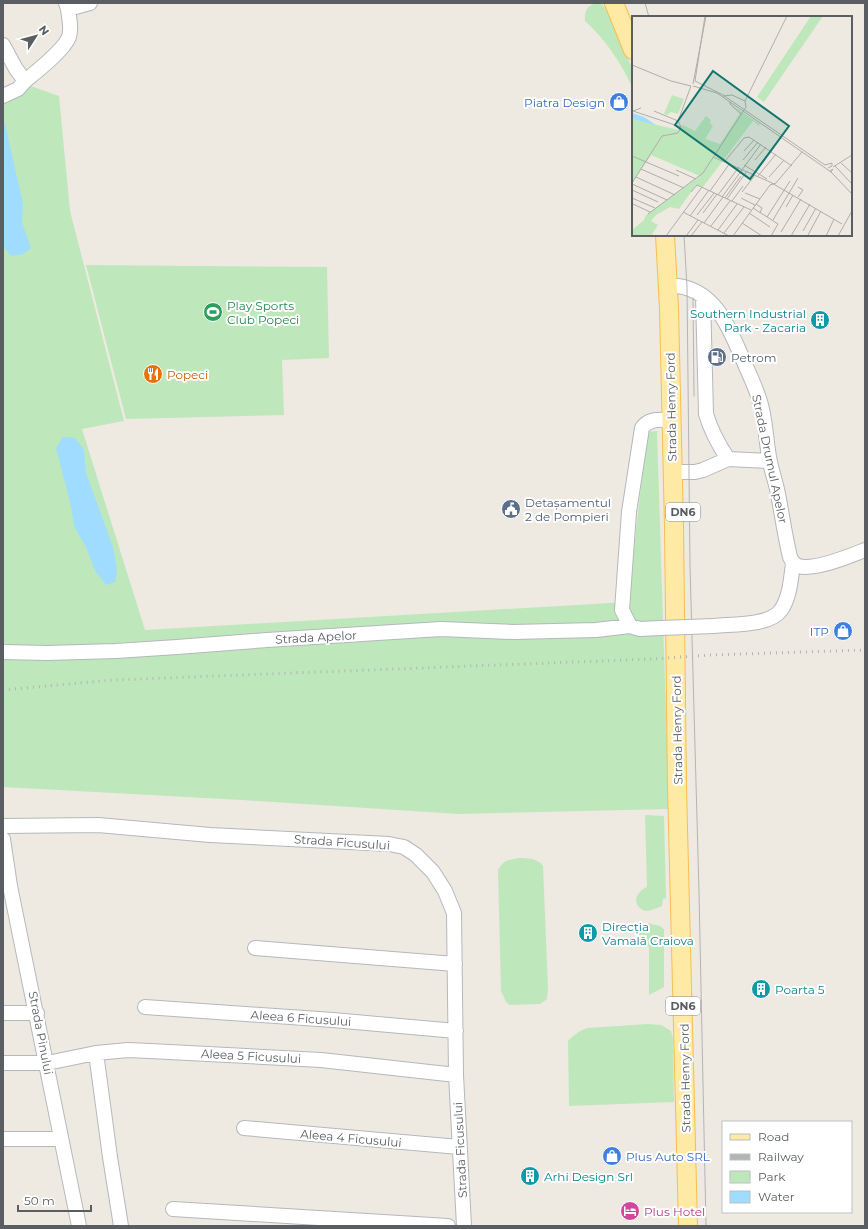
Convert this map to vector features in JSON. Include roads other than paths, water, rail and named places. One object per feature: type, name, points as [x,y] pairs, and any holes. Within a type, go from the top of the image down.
[{"type":"main road","points":[[614,3],[632,48]]},
{"type":"main road","points":[[625,3],[632,20]]},
{"type":"main road","name":"Strada Henry Ford","points":[[665,236],[668,284],[674,520],[677,786],[688,1226]]},
{"type":"main road","name":"Strada Henry Ford","points":[[676,236],[698,1226]]},
{"type":"street","points":[[3,96],[18,89],[65,44],[70,31],[67,6],[90,3]]},
{"type":"street","points":[[3,45],[16,69],[26,81]]},
{"type":"street","name":"Strada Drumul Apelor","points":[[678,286],[692,289],[716,307],[734,338],[753,383],[761,404],[766,426],[770,461],[778,492],[790,557],[793,563]]},
{"type":"street","points":[[703,296],[706,414],[710,429],[728,459]]},
{"type":"street","points":[[630,626],[622,610],[629,512],[642,428],[645,423],[652,421],[671,420]]},
{"type":"street","points":[[682,472],[695,472],[703,470],[728,459],[770,461]]},
{"type":"street","points":[[793,563],[798,566],[819,566],[865,550]]},
{"type":"street","name":"Strada Apelor","points":[[3,652],[47,653],[116,651],[441,629],[513,632],[596,630],[630,626],[640,629],[714,626],[756,622],[768,620],[775,616],[780,610],[786,600],[793,563]]},
{"type":"street","name":"Strada Ficusului","points":[[3,826],[98,825],[210,834],[389,844],[404,847],[416,855],[433,872],[445,891],[454,913],[456,1075],[464,1226]]},
{"type":"street","name":"Strada Pinului","points":[[3,839],[7,886],[37,1013],[79,1226]]},
{"type":"street","points":[[255,948],[455,964]]},
{"type":"street","name":"Aleea 6 Ficusului","points":[[145,1007],[333,1020],[456,1031]]},
{"type":"street","points":[[3,1013],[37,1013]]},
{"type":"street","name":"Aleea 5 Ficusului","points":[[3,1063],[47,1063],[96,1053],[128,1050],[321,1060],[456,1075]]},
{"type":"street","points":[[96,1053],[121,1226]]},
{"type":"street","name":"Aleea 4 Ficusului","points":[[244,1128],[459,1148]]},
{"type":"street","points":[[3,1140],[61,1139]]},
{"type":"street","points":[[173,1209],[448,1226]]},
{"type":"water","points":[[3,122],[5,124],[23,204],[22,223],[31,248],[23,254],[11,256],[3,246]]},
{"type":"water","points":[[63,437],[75,438],[84,450],[86,473],[113,547],[117,570],[115,582],[106,585],[95,571],[86,547],[74,526],[71,506],[56,448]]},
{"type":"tram line","points":[[645,3],[649,16]]},
{"type":"tram line","points":[[684,236],[687,287],[690,565],[706,1226]]},
{"type":"tram line","points":[[693,298],[694,396]]},
{"type":"railway","points":[[3,690],[113,680],[865,650]]},
{"type":"place","name":"Piatra Design","points":[[619,102]]},
{"type":"place","name":"Play Sports Club Popeci","points":[[213,312]]},
{"type":"place","name":"Southern Industrial Park - Zacaria","points":[[820,320]]},
{"type":"place","name":"Petrom","points":[[717,357]]},
{"type":"place","name":"Popeci","points":[[153,374]]},
{"type":"place","name":"Detașamentul 2 de Pompieri","points":[[511,509]]},
{"type":"place","name":"ITP","points":[[843,631]]},
{"type":"place","name":"Direcția Vamală Craiova","points":[[588,933]]},
{"type":"place","name":"Poarta 5","points":[[761,989]]},
{"type":"place","name":"Plus Auto SRL","points":[[612,1156]]},
{"type":"place","name":"Arhi Design Srl","points":[[530,1176]]},
{"type":"place","name":"Plus Hotel","points":[[630,1211]]}]
